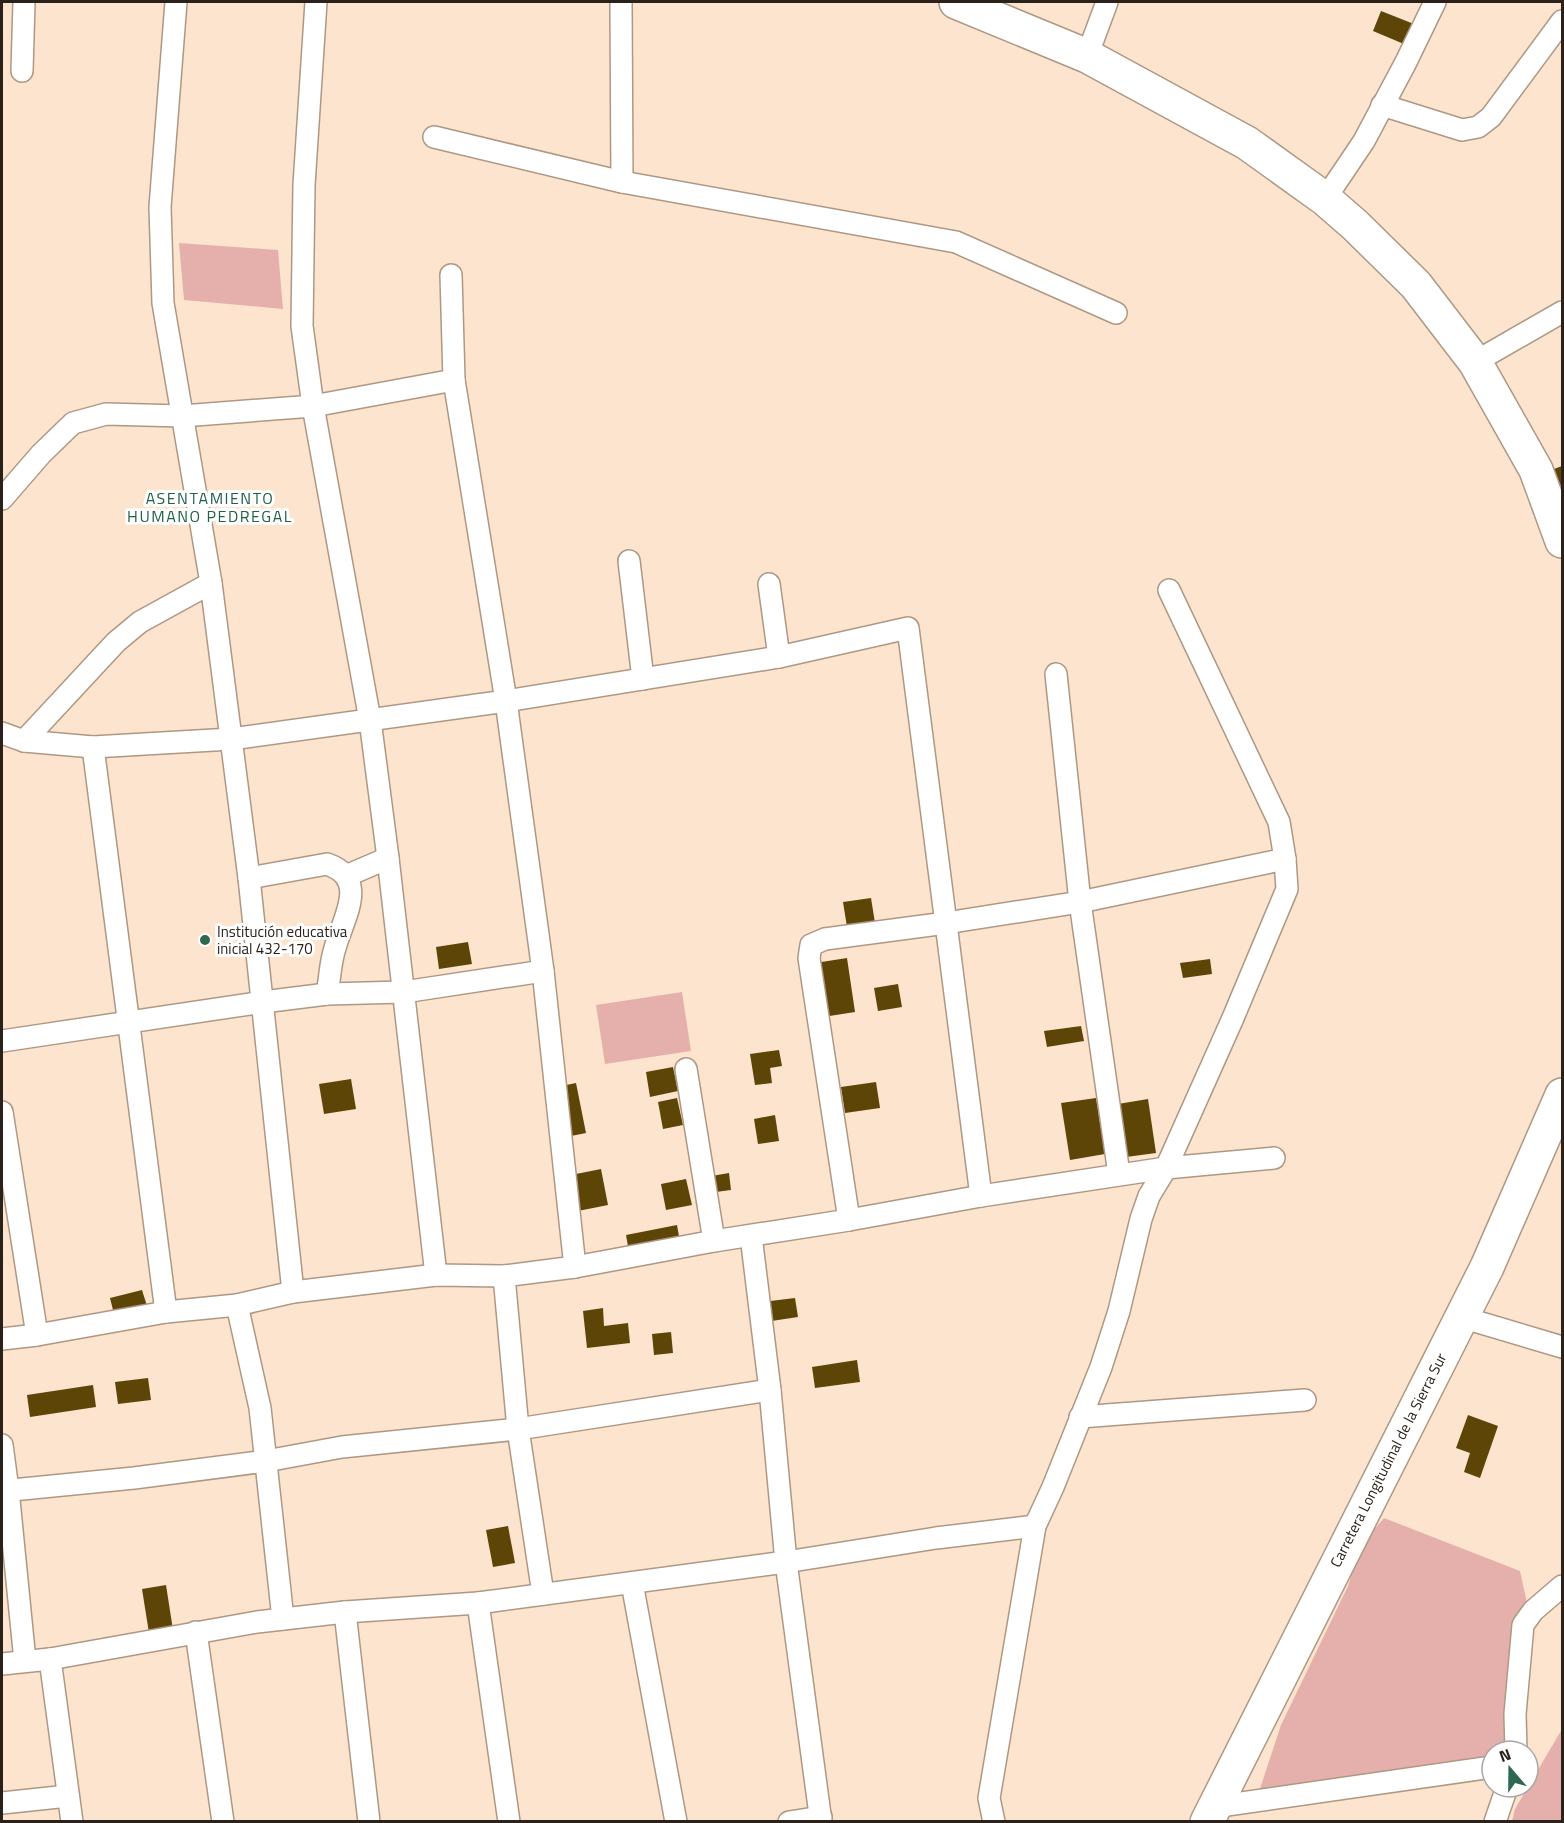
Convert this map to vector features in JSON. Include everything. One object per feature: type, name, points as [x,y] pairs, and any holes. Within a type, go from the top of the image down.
[{"type":"highway","points":[[956,2],[1087,56],[1247,143],[1325,199],[1416,285],[1475,362],[1536,470],[1563,541]]},
{"type":"highway","name":"Carretera Longitudinal de la Sierra Sur","points":[[1210,1814],[1492,1256],[1563,1095]]},
{"type":"street","points":[[22,71],[24,2]]},
{"type":"street","points":[[176,2],[160,207],[163,303],[211,584],[249,878],[293,1292]]},
{"type":"street","points":[[316,2],[304,185],[302,326],[313,406],[370,720],[436,1275]]},
{"type":"street","points":[[621,2],[622,182]]},
{"type":"street","points":[[1087,56],[1107,2]]},
{"type":"street","points":[[1325,199],[1364,141],[1435,2]]},
{"type":"street","points":[[1382,105],[1462,129],[1478,127],[1491,117],[1563,21]]},
{"type":"street","points":[[434,137],[622,182],[956,242],[1116,313]]},
{"type":"street","points":[[451,274],[454,380],[506,701],[543,971],[574,1267]]},
{"type":"street","points":[[1475,362],[1563,312]]},
{"type":"street","points":[[2,499],[41,454],[73,423],[106,414],[182,416],[313,406],[454,380]]},
{"type":"street","points":[[628,561],[643,679]]},
{"type":"street","points":[[24,741],[116,642],[140,622],[211,584]]},
{"type":"street","points":[[769,584],[779,657]]},
{"type":"street","points":[[994,1821],[989,1798],[1035,1526],[1101,1367],[1119,1311],[1149,1196],[1166,1168],[1287,889],[1279,822],[1169,590]]},
{"type":"street","points":[[2,733],[24,741],[93,747],[231,739],[506,701],[779,657],[908,628],[981,1196]]},
{"type":"street","points":[[1056,674],[1080,902],[1119,1174]]},
{"type":"street","points":[[93,747],[166,1312]]},
{"type":"street","points":[[346,876],[388,858]]},
{"type":"street","points":[[849,1220],[809,958],[811,945],[825,939],[946,924],[1080,902],[1285,859]]},
{"type":"street","points":[[249,878],[327,864],[338,868],[346,876],[351,892],[349,910],[334,949],[327,994]]},
{"type":"street","points":[[2,1041],[263,1002],[327,994],[404,992],[543,971]]},
{"type":"street","points":[[686,1069],[714,1241]]},
{"type":"street","points":[[2,1112],[37,1335]]},
{"type":"street","points":[[2,1339],[166,1312],[237,1305],[293,1292],[436,1275],[504,1275],[574,1267],[714,1241],[1119,1174],[1274,1158]]},
{"type":"street","points":[[751,1236],[770,1390],[786,1562],[821,1819],[789,1821]]},
{"type":"street","points":[[504,1275],[518,1429],[543,1594]]},
{"type":"street","points":[[237,1305],[260,1408],[284,1619]]},
{"type":"street","points":[[1461,1317],[1563,1347]]},
{"type":"street","points":[[5,1490],[134,1478],[266,1461],[342,1447],[518,1429],[770,1390]]},
{"type":"street","points":[[1080,1417],[1305,1400]]},
{"type":"street","points":[[2,1444],[5,1490],[25,1661]]},
{"type":"street","points":[[2,1664],[50,1659],[196,1632],[284,1619],[345,1612],[478,1603],[1035,1526]]},
{"type":"street","points":[[632,1582],[676,1821]]},
{"type":"street","points":[[1516,1739],[1515,1714],[1523,1625],[1533,1611],[1563,1586]]},
{"type":"street","points":[[478,1603],[508,1821]]},
{"type":"street","points":[[345,1612],[369,1821]]},
{"type":"street","points":[[196,1632],[223,1821]]},
{"type":"street","points":[[50,1659],[72,1821]]},
{"type":"street","points":[[1210,1814],[1480,1769]]},
{"type":"street","points":[[2,1803],[68,1796]]},
{"type":"street","points":[[1495,1821],[1503,1799]]},
{"type":"shaded area","points":[[179,243],[278,250],[283,309],[184,300]]},
{"type":"shaded area","points":[[682,992],[691,1051],[605,1064],[596,1005]]},
{"type":"shaded area","points":[[1384,1518],[1520,1571],[1527,1603],[1511,1650],[1505,1706],[1506,1739],[1480,1739],[1480,1774],[1253,1810],[1281,1725],[1348,1586],[1360,1546]]},
{"type":"shaded area","points":[[1562,1729],[1562,1821],[1512,1821],[1521,1799],[1540,1799],[1540,1766]]},
{"type":"building","points":[[1381,11],[1419,26],[1411,47],[1373,31]]},
{"type":"building","points":[[1562,466],[1562,493],[1555,496],[1546,472]]},
{"type":"building","points":[[871,898],[875,923],[847,927],[843,902]]},
{"type":"building","points":[[468,942],[472,964],[439,969],[436,947]]},
{"type":"building","points":[[847,958],[855,1012],[823,1017],[815,963]]},
{"type":"building","points":[[1210,959],[1212,974],[1183,978],[1180,963]]},
{"type":"building","points":[[898,984],[902,1007],[878,1011],[874,988]]},
{"type":"building","points":[[1081,1026],[1084,1041],[1047,1047],[1044,1031]]},
{"type":"building","points":[[779,1050],[782,1066],[770,1068],[772,1083],[755,1085],[750,1054]]},
{"type":"building","points":[[673,1067],[678,1091],[650,1097],[646,1072]]},
{"type":"building","points":[[351,1079],[356,1109],[324,1114],[319,1084]]},
{"type":"building","points":[[876,1082],[880,1108],[845,1113],[841,1087]]},
{"type":"building","points":[[576,1083],[586,1133],[566,1137],[557,1087]]},
{"type":"building","points":[[677,1098],[683,1125],[663,1129],[658,1102]]},
{"type":"building","points":[[1096,1098],[1105,1154],[1070,1160],[1061,1103]]},
{"type":"building","points":[[1148,1099],[1156,1153],[1126,1157],[1118,1104]]},
{"type":"building","points":[[775,1115],[779,1141],[758,1144],[754,1119]]},
{"type":"building","points":[[601,1169],[608,1205],[573,1212],[566,1176]]},
{"type":"building","points":[[729,1173],[731,1190],[708,1193],[706,1177]]},
{"type":"building","points":[[686,1179],[692,1205],[666,1210],[661,1184]]},
{"type":"building","points":[[677,1225],[680,1242],[629,1252],[626,1235]]},
{"type":"building","points":[[142,1290],[148,1309],[115,1318],[110,1298]]},
{"type":"building","points":[[795,1298],[798,1317],[765,1322],[762,1302]]},
{"type":"building","points":[[603,1308],[604,1326],[628,1323],[630,1343],[587,1348],[583,1311]]},
{"type":"building","points":[[671,1332],[673,1353],[654,1355],[652,1334]]},
{"type":"building","points":[[857,1360],[860,1382],[815,1388],[812,1367]]},
{"type":"building","points":[[148,1378],[151,1400],[118,1404],[115,1382]]},
{"type":"building","points":[[93,1385],[96,1407],[30,1417],[27,1395]]},
{"type":"building","points":[[1468,1415],[1498,1426],[1480,1478],[1464,1472],[1470,1453],[1456,1448]]},
{"type":"building","points":[[508,1526],[515,1563],[493,1567],[486,1530]]},
{"type":"building","points":[[166,1585],[173,1630],[149,1633],[142,1589]]},
{"type":"place","name":"Institución educativa inicial 432-170","points":[[205,940]]},
{"type":"district","name":"ASENTAMIENTO HUMANO PEDREGAL","points":[[210,507]]}]
